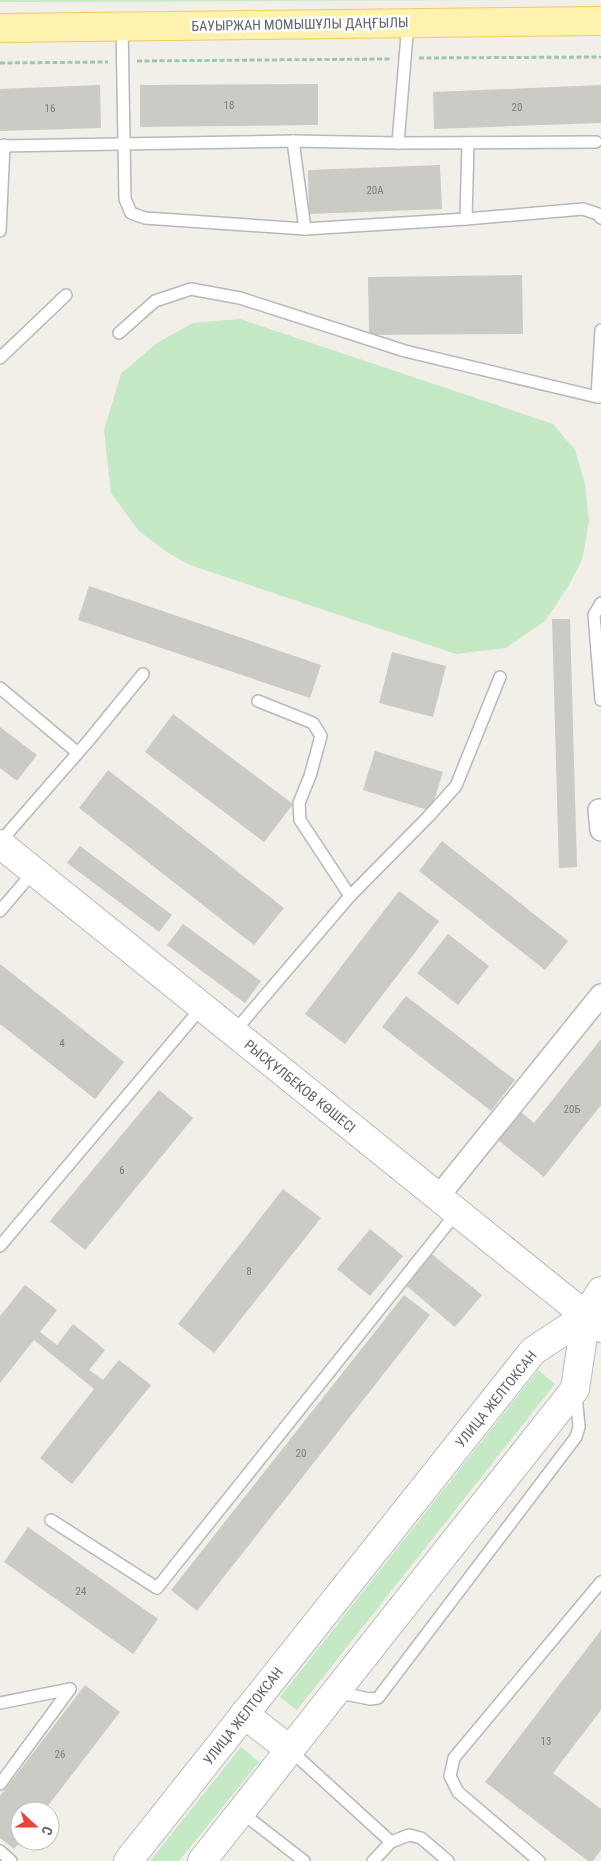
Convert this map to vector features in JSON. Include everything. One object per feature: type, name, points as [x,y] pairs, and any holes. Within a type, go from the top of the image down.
[{"type":"main road","name":"БАУЫРЖАН МОМЫШҰЛЫ ДАҢҒЫЛЫ","points":[[0,28],[601,21]]},
{"type":"main road","name":"РЫСҚҰЛБЕКОВ КӨШЕСІ","points":[[0,843],[594,1322]]},
{"type":"main road","points":[[202,1861],[575,1389],[601,1291]]},
{"type":"main road","name":"УЛИЦА ЖЕЛТОКСАН","points":[[128,1861],[533,1351],[594,1322]]},
{"type":"main road","points":[[244,1714],[290,1750]]},
{"type":"street","points":[[601,810],[599,810],[601,830]]},
{"type":"street","points":[[448,1204],[601,995]]},
{"type":"lane","points":[[398,143],[408,23]]},
{"type":"lane","points":[[122,26],[125,199],[131,213],[145,218],[305,229],[466,219],[584,209],[598,214],[601,218]]},
{"type":"lane","points":[[293,141],[305,229]]},
{"type":"lane","points":[[0,231],[2,146],[293,141],[398,143],[596,142]]},
{"type":"lane","points":[[466,219],[468,143]]},
{"type":"lane","points":[[119,333],[155,301],[191,289],[240,298],[405,351],[599,397],[601,330]]},
{"type":"lane","points":[[0,358],[66,295]]},
{"type":"lane","points":[[601,602],[594,615],[601,700]]},
{"type":"lane","points":[[0,843],[143,674]]},
{"type":"lane","points":[[234,1032],[350,896],[456,786],[500,677]]},
{"type":"lane","points":[[0,688],[78,753]]},
{"type":"lane","points":[[258,701],[313,723],[321,736],[310,776],[299,802],[300,820],[350,896]]},
{"type":"lane","points":[[0,911],[34,871]]},
{"type":"lane","points":[[0,1246],[202,1007]]},
{"type":"lane","points":[[51,1520],[158,1588],[448,1204]]},
{"type":"lane","points":[[336,1692],[370,1699],[378,1698],[576,1437],[579,1427],[575,1389]]},
{"type":"lane","points":[[539,1861],[458,1792],[450,1776],[454,1758],[601,1582]]},
{"type":"lane","points":[[0,1703],[70,1689],[0,1784]]},
{"type":"lane","points":[[290,1750],[391,1842]]},
{"type":"lane","points":[[241,1812],[304,1861]]},
{"type":"lane","points":[[373,1861],[391,1842],[409,1835],[421,1838],[448,1861]]},
{"type":"lane","points":[[0,1851],[11,1861]]},
{"type":"path","points":[[0,63],[601,56]]},
{"type":"green space","points":[[0,0],[511,0],[0,2]]},
{"type":"green space","points":[[240,319],[553,424],[575,450],[585,484],[589,522],[582,560],[569,585],[545,621],[506,648],[456,654],[190,565],[168,553],[139,531],[111,493],[104,430],[121,374],[157,343],[193,323]]},
{"type":"green space","points":[[538,1370],[555,1384],[297,1710],[280,1697]]},
{"type":"green space","points":[[241,1747],[259,1762],[179,1861],[150,1861]]},
{"type":"building","points":[[318,84],[318,125],[140,127],[140,85]]},
{"type":"building","points":[[100,85],[101,128],[0,131],[0,89]]},
{"type":"building","points":[[601,85],[601,123],[434,129],[433,92]]},
{"type":"building","points":[[440,165],[442,209],[309,214],[308,170]]},
{"type":"building","points":[[522,275],[523,334],[369,335],[368,277]]},
{"type":"building","points":[[89,586],[321,665],[310,698],[78,620]]},
{"type":"building","points":[[552,619],[570,619],[577,867],[559,868]]},
{"type":"building","points":[[392,652],[446,666],[433,717],[379,703]]},
{"type":"building","points":[[173,714],[293,804],[264,842],[145,752]]},
{"type":"building","points":[[0,727],[37,755],[17,781],[0,768]]},
{"type":"building","points":[[375,751],[443,772],[431,811],[363,790]]},
{"type":"building","points":[[108,770],[284,908],[254,945],[79,808]]},
{"type":"building","points":[[442,841],[568,941],[545,970],[419,871]]},
{"type":"building","points":[[80,846],[172,915],[159,932],[67,863]]},
{"type":"building","points":[[399,891],[439,921],[345,1044],[305,1014]]},
{"type":"building","points":[[183,924],[261,981],[245,1003],[167,945]]},
{"type":"building","points":[[448,934],[489,966],[458,1005],[417,973]]},
{"type":"building","points":[[0,964],[124,1062],[95,1099],[0,1024]]},
{"type":"building","points":[[406,996],[515,1080],[491,1111],[382,1027]]},
{"type":"building","points":[[601,1039],[601,1105],[544,1177],[498,1140],[521,1112],[534,1123]]},
{"type":"building","points":[[159,1090],[193,1118],[85,1250],[50,1221]]},
{"type":"building","points":[[283,1189],[321,1218],[214,1353],[178,1324]]},
{"type":"building","points":[[370,1229],[403,1256],[370,1296],[337,1269]]},
{"type":"building","points":[[428,1251],[482,1295],[455,1327],[402,1282]]},
{"type":"building","points":[[25,1285],[57,1310],[40,1332],[57,1345],[73,1324],[105,1350],[89,1370],[103,1380],[119,1360],[151,1385],[72,1484],[40,1458],[94,1389],[34,1340],[0,1383],[0,1316]]},
{"type":"building","points":[[404,1295],[430,1315],[197,1611],[171,1590]]},
{"type":"building","points":[[28,1527],[158,1619],[133,1654],[4,1562]]},
{"type":"building","points":[[601,1630],[601,1710],[553,1773],[601,1809],[601,1850],[593,1861],[588,1861],[485,1782]]},
{"type":"building","points":[[85,1685],[120,1712],[52,1801],[10,1801],[10,1846],[0,1838],[0,1796]]}]
